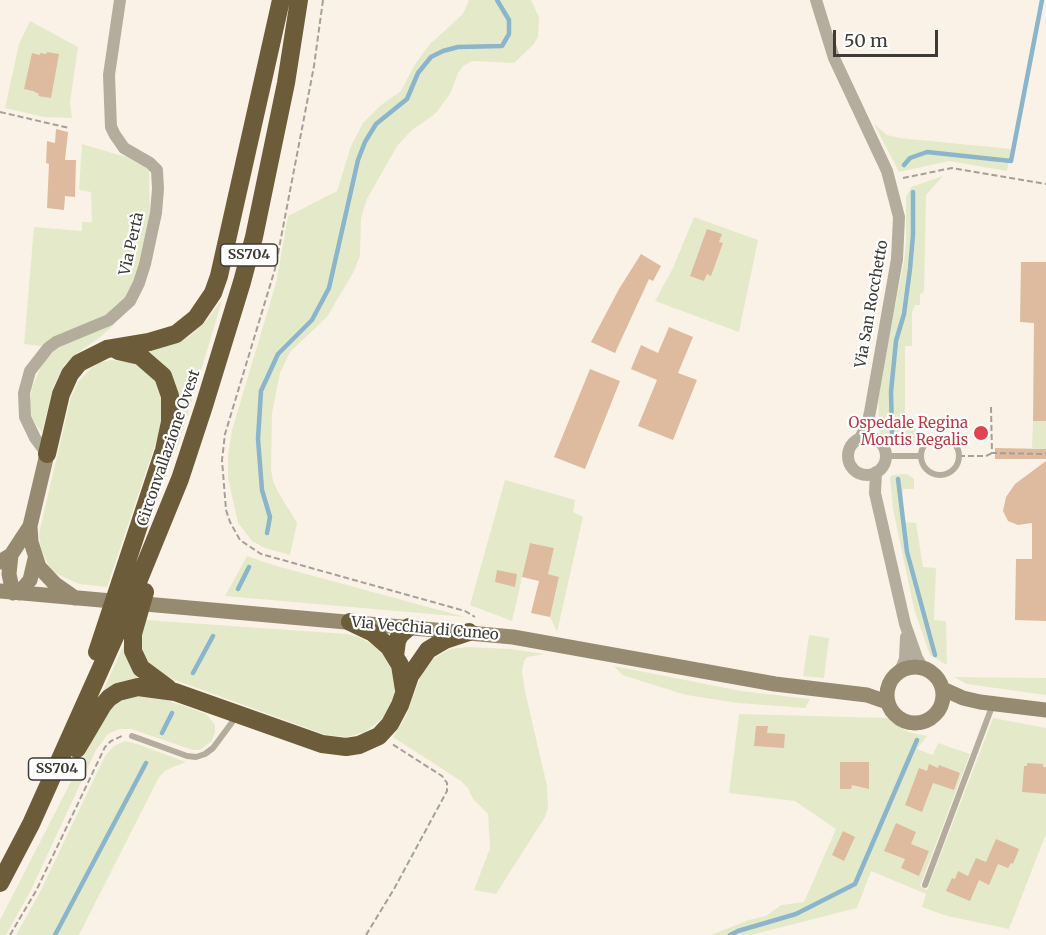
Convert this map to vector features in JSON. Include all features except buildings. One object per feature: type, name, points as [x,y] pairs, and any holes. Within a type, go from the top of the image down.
[{"type":"highway","points":[[47,454],[65,382],[79,363],[96,354],[122,346],[149,342],[176,334],[196,318],[209,299],[219,276],[281,0]]},
{"type":"highway","name":"Circonvallazione Ovest","points":[[0,883],[31,824],[82,714],[170,502],[204,406],[242,282],[286,83],[299,0]]},
{"type":"highway","points":[[82,714],[95,660],[166,444],[171,409],[168,387],[163,376],[148,362],[133,353],[124,351],[96,354]]},
{"type":"highway","points":[[170,502],[132,642],[133,651],[141,668],[175,692]]},
{"type":"highway","points":[[350,622],[381,639],[395,656],[403,672],[404,692]]},
{"type":"highway","points":[[395,656],[400,635],[411,627],[419,640],[421,657]]},
{"type":"highway","points":[[31,824],[103,705],[109,698],[128,688],[138,687],[175,692],[334,747],[359,745],[379,736],[396,715],[410,676],[421,657],[436,644],[469,632]]},
{"type":"street","name":"Via Pertà","points":[[47,454],[35,438],[25,417],[24,393],[30,371],[42,354],[56,342],[109,320],[130,301],[145,264],[156,213],[157,170],[150,163],[124,148],[111,127],[109,88],[120,0]]},
{"type":"street","name":"Via San Rocchetto","points":[[816,0],[834,57],[891,180],[899,217],[899,246],[870,412],[864,432],[853,442],[848,457],[855,471],[862,474],[875,493]]},
{"type":"street","name":"Via San Rocchetto","points":[[870,412],[877,440],[883,447],[885,456],[881,468],[876,472],[875,493],[905,624],[923,668]]},
{"type":"street","points":[[860,438],[868,437],[877,440]]},
{"type":"street","points":[[47,454],[30,526],[31,542],[35,559],[45,575],[78,599]]},
{"type":"street","points":[[862,474],[876,472]]},
{"type":"street","points":[[30,526],[5,558],[11,592],[30,580],[35,559]]},
{"type":"street","name":"Via Vecchia di Cuneo","points":[[11,592],[491,634],[775,684],[846,692],[879,698],[887,702]]},
{"type":"street","name":"Via San Rocchetto","points":[[900,671],[907,645],[905,624]]},
{"type":"street","points":[[907,668],[923,668],[936,676],[943,689],[941,708],[934,717],[924,723],[912,724],[892,713],[887,702],[888,686],[900,671],[907,668]]},
{"type":"street","name":"Via Vecchia di Cuneo","points":[[846,692],[888,686]]},
{"type":"street","points":[[943,689],[963,698],[986,703],[1046,710]]},
{"type":"street","points":[[941,708],[986,703]]},
{"type":"lane","points":[[939,436],[952,440],[958,449],[959,456],[955,468],[941,475],[928,471],[921,456],[925,443],[939,436]]},
{"type":"lane","points":[[885,456],[921,456]]},
{"type":"lane","points":[[925,885],[986,703]]},
{"type":"lane","points":[[132,736],[187,756],[196,757],[213,748],[237,714]]},
{"type":"path","points":[[322,0],[314,66],[275,269],[225,434],[222,460],[226,510],[240,540],[261,554],[465,611],[475,617],[491,634]]},
{"type":"path","points":[[0,112],[69,128]]},
{"type":"path","points":[[891,180],[952,168],[1046,184]]},
{"type":"path","points":[[991,407],[993,453]]},
{"type":"path","points":[[959,456],[987,456],[993,453],[1046,454]]},
{"type":"path","points":[[10,935],[36,891],[105,747],[117,738],[132,736]]},
{"type":"path","points":[[366,935],[446,796],[448,787],[442,776],[379,736]]},
{"type":"green space","points":[[469,0],[531,0],[539,17],[538,37],[534,44],[514,63],[472,61],[463,66],[450,94],[435,114],[412,130],[397,146],[367,199],[361,218],[360,256],[354,271],[327,317],[290,352],[280,373],[272,413],[271,469],[277,490],[297,523],[290,555],[265,548],[252,541],[238,523],[228,478],[228,455],[232,430],[276,283],[288,216],[337,191],[351,146],[363,123],[381,105],[401,91],[415,64],[430,44],[463,14]]},
{"type":"green space","points":[[30,21],[78,47],[70,102],[72,118],[44,117],[5,108],[19,44]]},
{"type":"green space","points":[[874,124],[887,135],[900,138],[1011,149],[1007,171],[949,161],[899,172]]},
{"type":"green space","points":[[82,144],[126,157],[149,171],[150,216],[137,273],[129,295],[111,313],[55,337],[41,346],[24,344],[34,227],[82,231],[82,222],[92,222],[91,192],[79,190]]},
{"type":"green space","points":[[943,176],[926,195],[924,292],[920,294],[920,305],[915,305],[912,312],[912,346],[905,346],[905,420],[916,421],[915,446],[892,446],[881,436],[879,430],[878,390],[904,261],[906,197],[911,187]]},
{"type":"green space","points":[[694,217],[758,240],[739,332],[655,301],[673,268]]},
{"type":"green space","points":[[222,300],[176,452],[178,423],[146,352],[171,345],[190,336],[206,321]]},
{"type":"green space","points":[[116,323],[64,365],[53,387],[42,432],[30,413],[30,400],[32,388],[42,364],[57,348]]},
{"type":"green space","points":[[112,360],[135,363],[157,380],[164,407],[158,436],[107,587],[79,584],[51,569],[41,548],[39,533],[71,397],[78,382],[91,368],[101,362]]},
{"type":"green space","points":[[1033,421],[1046,421],[1046,449],[1032,448]]},
{"type":"green space","points":[[907,474],[914,479],[914,489],[903,489],[903,522],[916,523],[923,567],[936,568],[934,620],[946,621],[947,665],[930,655],[914,609],[893,509],[890,478],[892,475]]},
{"type":"green space","points":[[505,480],[575,500],[573,512],[583,517],[557,632],[550,617],[559,577],[548,574],[554,548],[530,543],[512,621],[470,605]]},
{"type":"green space","points":[[247,556],[273,565],[465,617],[225,596]]},
{"type":"green space","points":[[146,620],[347,634],[359,637],[378,648],[391,666],[395,688],[393,698],[383,718],[365,732],[347,737],[326,735],[156,671],[146,660],[139,641]]},
{"type":"green space","points":[[809,635],[829,638],[824,678],[803,676]]},
{"type":"green space","points":[[124,644],[126,655],[143,680],[114,686],[103,691]]},
{"type":"green space","points":[[468,647],[511,649],[545,654],[527,657],[522,671],[547,786],[548,808],[545,817],[496,894],[474,890],[490,848],[488,814],[473,799],[468,788],[461,781],[393,737],[405,718],[422,673],[433,659],[450,649]]},
{"type":"green space","points":[[614,666],[741,691],[810,699],[805,708],[738,703],[686,695],[622,675]]},
{"type":"green space","points":[[954,677],[1046,678],[1046,695],[967,684]]},
{"type":"green space","points":[[135,695],[164,699],[206,714],[215,725],[212,741],[200,750],[193,750],[131,729],[119,729],[108,734],[96,750],[31,890],[6,935],[0,935],[0,920],[105,715],[117,702]]},
{"type":"green space","points":[[739,714],[888,718],[908,732],[927,736],[917,749],[933,755],[938,743],[970,754],[920,886],[927,890],[993,718],[1046,728],[1046,834],[1009,929],[947,916],[922,907],[926,894],[871,871],[857,908],[751,935],[711,935],[766,916],[781,905],[804,902],[836,829],[795,801],[729,793]]},
{"type":"green space","points":[[125,741],[186,762],[166,770],[159,777],[79,935],[16,935],[40,892],[105,756],[114,746]]},
{"type":"waterway","points":[[267,533],[270,517],[262,490],[258,439],[261,391],[278,354],[312,320],[329,288],[358,160],[365,142],[376,124],[407,99],[418,73],[431,57],[458,47],[502,46],[509,34],[509,20],[497,0]]},
{"type":"waterway","points":[[904,165],[910,158],[927,152],[1011,161],[1042,0]]},
{"type":"waterway","points":[[892,433],[891,392],[896,341],[904,314],[910,269],[913,192]]},
{"type":"waterway","points":[[898,479],[907,552],[935,655]]},
{"type":"waterway","points":[[238,589],[249,567]]},
{"type":"waterway","points":[[193,673],[213,636]]},
{"type":"waterway","points":[[162,733],[172,713]]},
{"type":"waterway","points":[[730,935],[796,914],[855,884],[917,740]]},
{"type":"waterway","points":[[55,935],[146,763]]},
{"type":"place","name":"Ospedale Regina Montis Regalis","points":[[981,433]]}]
